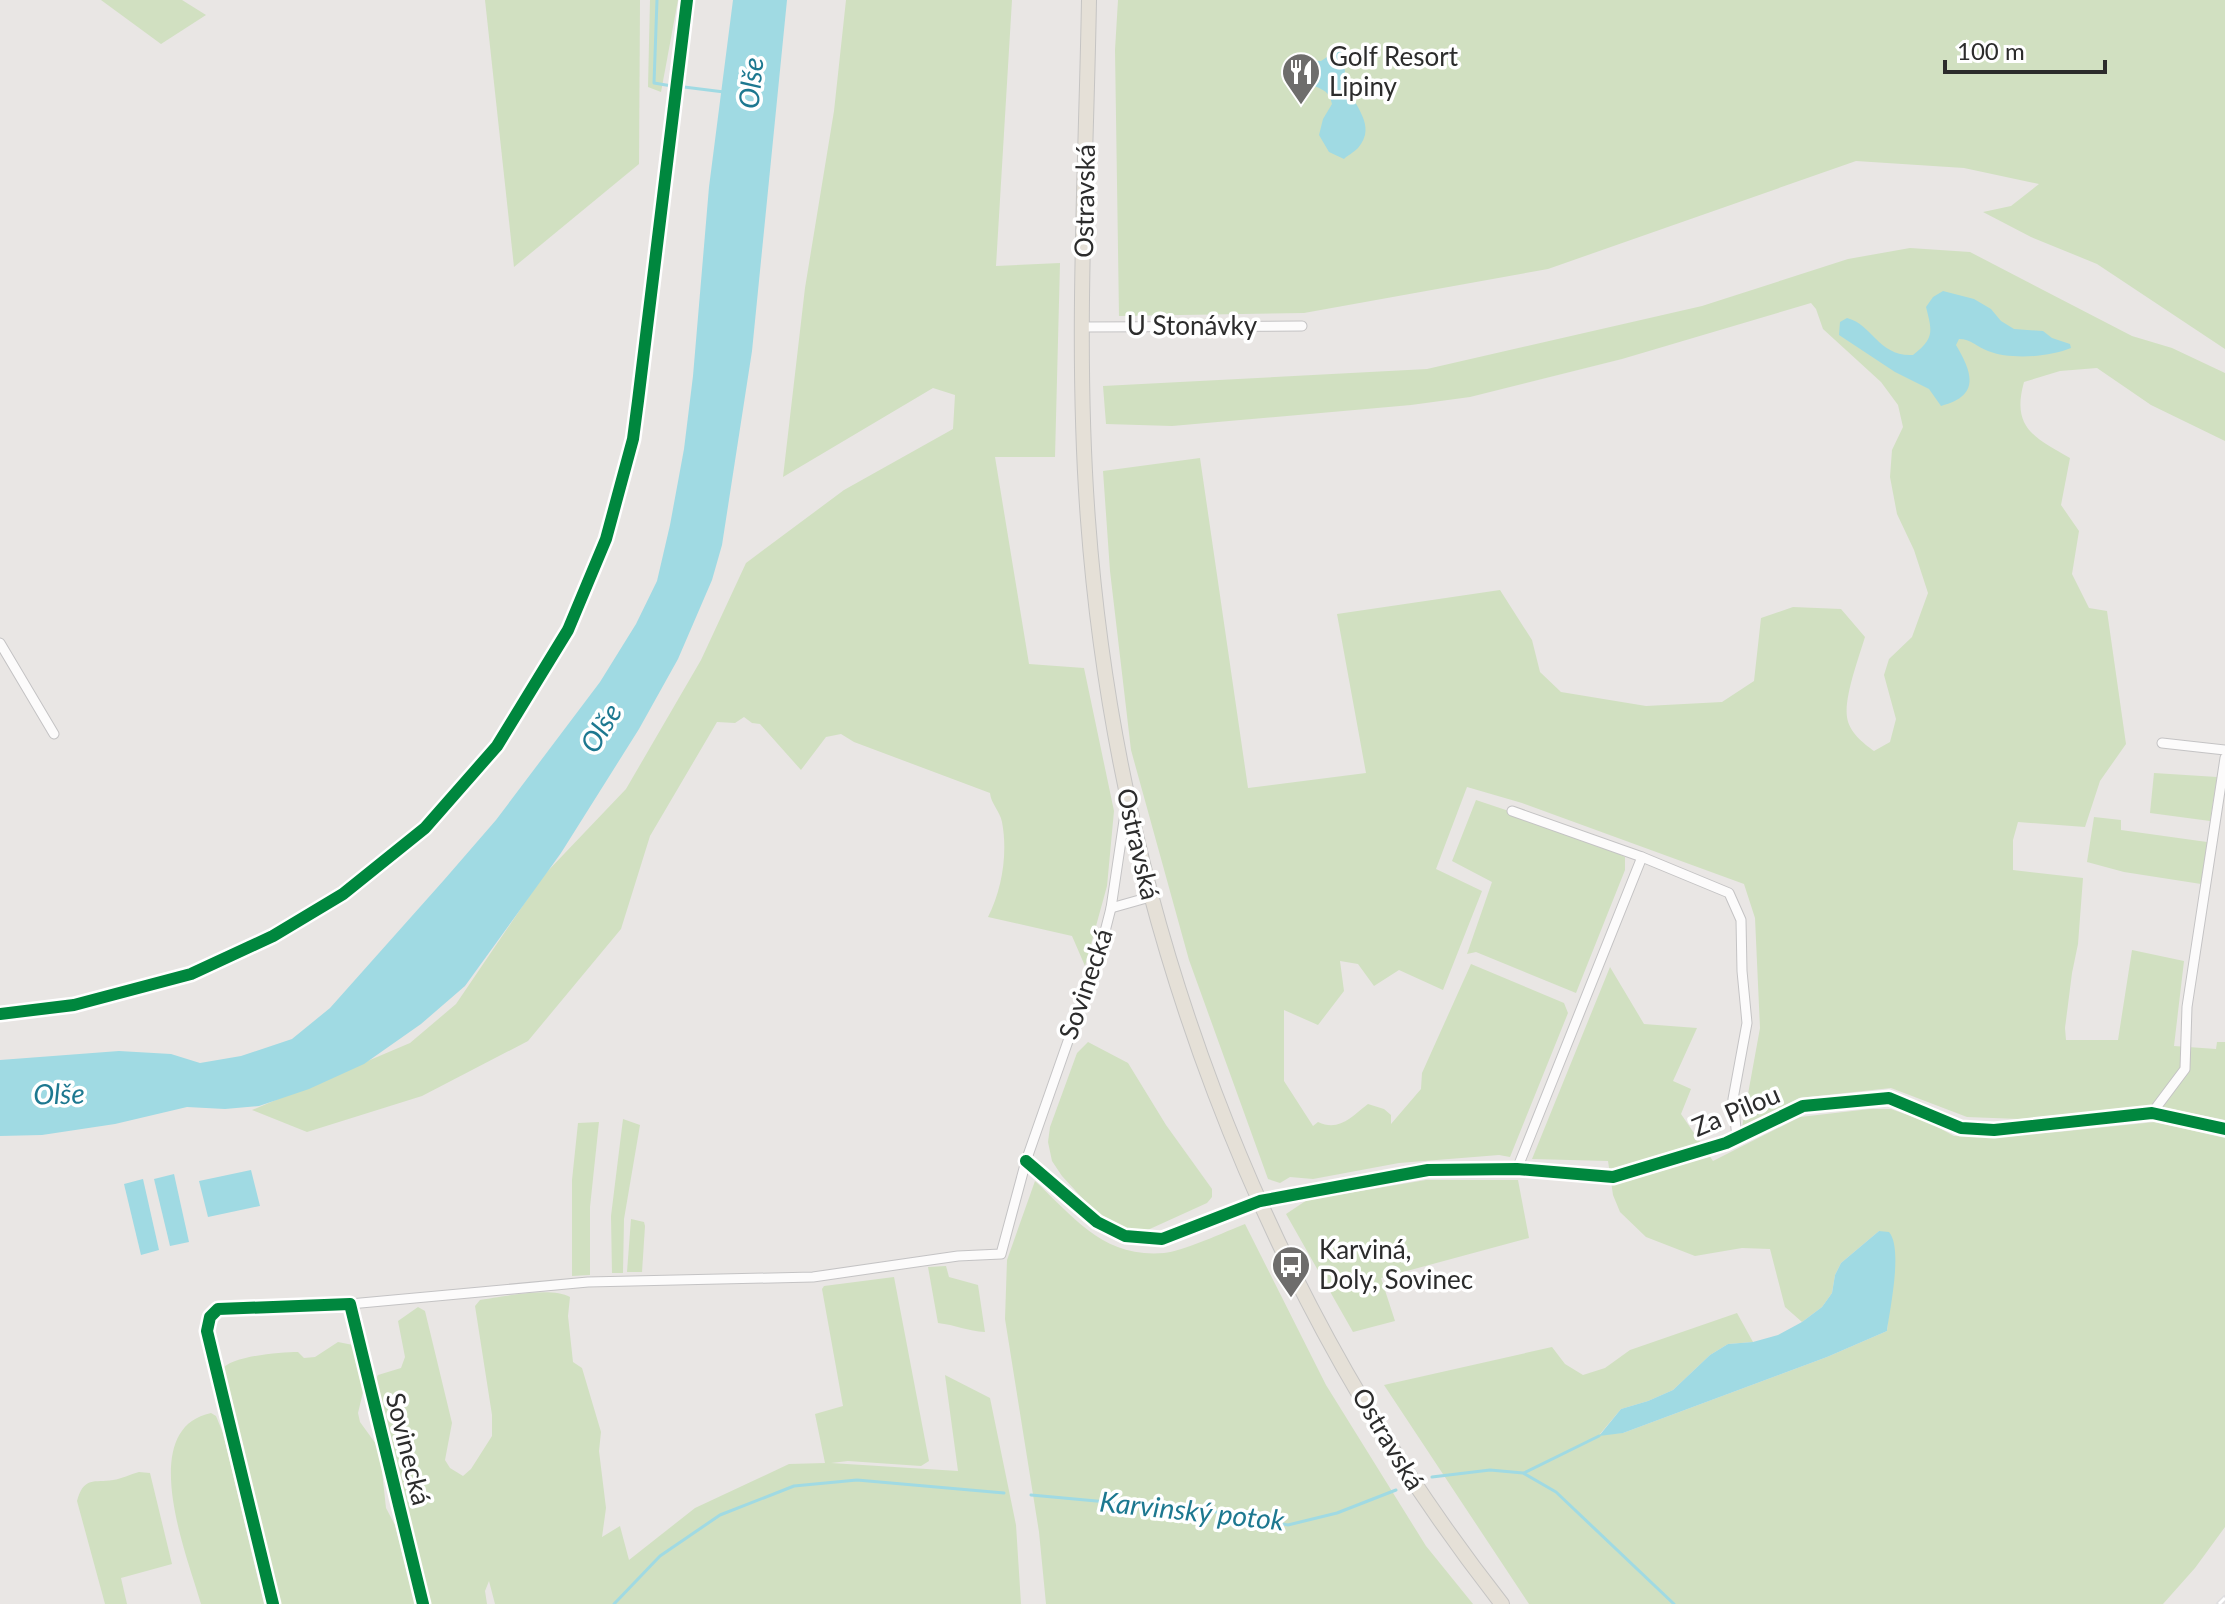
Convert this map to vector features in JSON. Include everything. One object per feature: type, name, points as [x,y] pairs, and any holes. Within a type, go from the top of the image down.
[{"type":"main road","name":"Ostravská","points":[[1089,0],[1082,327],[1088,521],[1096,606],[1127,801],[1150,897],[1188,1019],[1222,1112],[1309,1305],[1423,1498],[1502,1604]]},
{"type":"street","name":"U Stonávky","points":[[1082,327],[1302,326]]},
{"type":"street","points":[[0,643],[54,734]]},
{"type":"street","points":[[2162,743],[2225,750]]},
{"type":"street","points":[[2152,1113],[2185,1069],[2187,1007],[2225,758]]},
{"type":"street","name":"Sovinecká","points":[[423,1604],[350,1304],[588,1282],[813,1277],[958,1256],[1001,1254],[1026,1161],[1101,947],[1111,908],[1127,801]]},
{"type":"street","points":[[1512,811],[1642,857],[1729,893],[1741,920],[1747,1023],[1733,1099],[1737,1138]]},
{"type":"street","points":[[1517,1169],[1642,857]]},
{"type":"street","points":[[1111,908],[1150,897]]},
{"type":"street","name":"Za Pilou","points":[[1260,1201],[1428,1170],[1517,1169],[1613,1177],[1737,1138],[1803,1106],[1889,1098],[1961,1128],[1983,1130],[2152,1113],[2225,1129]]},
{"type":"street","points":[[1026,1161],[1097,1222],[1125,1236],[1162,1239],[1260,1201]]},
{"type":"street","points":[[273,1604],[207,1331],[210,1317],[218,1309],[350,1304]]},
{"type":"green space","points":[[101,0],[182,0],[206,15],[161,44]]},
{"type":"green space","points":[[485,0],[640,0],[639,164],[514,267]]},
{"type":"green space","points":[[650,0],[678,0],[661,92],[648,87]]},
{"type":"green space","points":[[846,0],[1012,0],[996,266],[1060,263],[1055,457],[995,457],[1029,664],[1084,668],[1114,811],[1107,886],[1085,966],[1072,936],[988,917],[1000,883],[1004,859],[1001,818],[990,793],[854,742],[841,734],[826,737],[801,770],[760,724],[744,717],[735,723],[717,722],[650,836],[621,929],[528,1041],[422,1096],[307,1132],[252,1110],[410,1043],[456,1004],[543,876],[626,789],[701,660],[746,563],[844,490],[953,429],[955,395],[933,388],[783,477],[805,288],[834,111]]},
{"type":"green space","points":[[1118,0],[2225,0],[2225,349],[2097,264],[2031,237],[1983,212],[2011,206],[2039,184],[1964,168],[1856,161],[1548,269],[1304,313],[1119,316],[1115,50]]},
{"type":"green space","points":[[1910,248],[1970,252],[2132,336],[2172,348],[2225,373],[2225,441],[2151,405],[2097,368],[2060,371],[2024,382],[2021,410],[2029,430],[2070,458],[2061,505],[2079,531],[2072,574],[2089,608],[2107,611],[2126,744],[2100,781],[2085,827],[2018,822],[2013,840],[2013,870],[2083,878],[2066,1040],[2118,1040],[2132,950],[2184,961],[2174,1046],[2216,1049],[2217,1042],[2225,1042],[2225,1120],[2152,1105],[2019,1119],[1967,1117],[1891,1088],[1799,1098],[1742,1127],[1760,1028],[1755,918],[1744,884],[1522,803],[1467,787],[1436,869],[1482,891],[1443,990],[1399,970],[1374,986],[1358,964],[1340,961],[1344,991],[1318,1025],[1284,1010],[1284,1081],[1313,1126],[1318,1122],[1339,1124],[1368,1104],[1391,1115],[1391,1124],[1421,1089],[1422,1073],[1471,964],[1564,1003],[1568,1013],[1510,1157],[1499,1155],[1399,1163],[1313,1179],[1290,1177],[1280,1183],[1268,1179],[1189,960],[1131,750],[1110,571],[1103,471],[1200,458],[1248,788],[1366,773],[1337,614],[1500,590],[1532,640],[1540,672],[1561,692],[1646,706],[1722,702],[1754,681],[1761,618],[1793,607],[1841,609],[1865,637],[1850,688],[1848,722],[1861,741],[1874,751],[1890,742],[1896,719],[1884,675],[1889,659],[1912,637],[1928,593],[1914,550],[1897,514],[1890,477],[1892,450],[1903,427],[1898,405],[1881,382],[1823,329],[1811,303],[1622,359],[1470,397],[1411,405],[1172,426],[1106,424],[1103,386],[1427,369],[1702,306],[1848,259]]},
{"type":"green space","points":[[2154,773],[2217,777],[2210,821],[2150,813]]},
{"type":"green space","points":[[1476,800],[1577,834],[1625,857],[1625,870],[1576,993],[1476,952],[1467,954],[1492,882],[1452,861]]},
{"type":"green space","points":[[2094,817],[2121,820],[2121,830],[2207,842],[2201,884],[2124,872],[2087,862]]},
{"type":"green space","points":[[1610,967],[1644,1024],[1697,1028],[1673,1081],[1691,1089],[1681,1114],[1713,1161],[1800,1117],[1870,1109],[1891,1109],[1930,1123],[1954,1136],[1988,1137],[2155,1122],[2225,1138],[2225,1527],[2163,1604],[1529,1604],[1384,1385],[1552,1347],[1565,1364],[1583,1375],[1605,1368],[1630,1350],[1737,1313],[1753,1342],[1728,1344],[1710,1355],[1673,1390],[1621,1409],[1600,1434],[1623,1433],[1827,1357],[1887,1331],[1894,1261],[1879,1231],[1841,1263],[1832,1293],[1822,1307],[1802,1322],[1785,1307],[1770,1249],[1742,1248],[1695,1256],[1646,1237],[1620,1212],[1613,1195],[1608,1161],[1532,1159]]},
{"type":"green space","points":[[1088,1042],[1128,1063],[1166,1125],[1212,1189],[1212,1197],[1207,1203],[1141,1233],[1118,1228],[1099,1216],[1062,1176],[1052,1161],[1048,1142],[1050,1127],[1077,1053]]},
{"type":"green space","points":[[623,1119],[640,1125],[624,1219],[623,1273],[612,1273],[611,1216]]},
{"type":"green space","points":[[599,1122],[590,1207],[590,1275],[572,1276],[572,1180],[578,1123]]},
{"type":"green space","points":[[1426,1180],[1518,1180],[1529,1238],[1381,1278],[1395,1321],[1353,1332],[1286,1214],[1307,1200]]},
{"type":"green space","points":[[1035,1181],[1092,1233],[1124,1249],[1143,1253],[1172,1252],[1245,1224],[1326,1385],[1426,1546],[1473,1604],[1046,1604],[1039,1532],[1005,1319],[1007,1260]]},
{"type":"green space","points":[[631,1219],[644,1222],[645,1226],[642,1272],[627,1272]]},
{"type":"green space","points":[[946,1266],[949,1277],[978,1285],[985,1332],[938,1323],[928,1267]]},
{"type":"green space","points":[[894,1277],[929,1461],[921,1466],[848,1461],[831,1463],[958,1471],[945,1375],[990,1398],[1016,1525],[1021,1604],[495,1604],[489,1581],[485,1591],[487,1604],[428,1604],[375,1380],[378,1375],[401,1368],[405,1357],[398,1321],[418,1307],[425,1311],[452,1423],[445,1460],[450,1468],[463,1476],[492,1436],[492,1415],[475,1306],[480,1300],[526,1293],[551,1292],[570,1297],[568,1316],[573,1362],[582,1368],[601,1432],[599,1451],[606,1508],[602,1537],[620,1526],[629,1560],[695,1508],[789,1464],[825,1463],[815,1414],[843,1406],[822,1289],[824,1286]]},
{"type":"green space","points":[[338,1342],[353,1345],[364,1388],[358,1413],[360,1422],[376,1444],[386,1508],[395,1525],[415,1604],[279,1604],[221,1370],[235,1361],[268,1354],[298,1352],[304,1358],[315,1357]]},
{"type":"green space","points":[[211,1413],[216,1416],[223,1433],[264,1604],[201,1604],[186,1557],[178,1528],[171,1468],[176,1443],[188,1424]]},
{"type":"green space","points":[[139,1472],[150,1473],[172,1564],[121,1578],[127,1604],[105,1604],[77,1501],[90,1482]]},
{"type":"water","name":"Olše","points":[[733,0],[787,0],[752,351],[722,545],[712,580],[678,659],[639,729],[561,853],[465,986],[421,1024],[364,1064],[309,1089],[259,1106],[225,1109],[187,1107],[115,1124],[42,1135],[0,1136],[0,1060],[119,1051],[171,1054],[200,1063],[241,1056],[292,1039],[330,1008],[496,820],[600,682],[636,624],[657,581],[670,525],[693,376],[709,187]]},
{"type":"water","points":[[1339,49],[1347,84],[1366,131],[1358,148],[1344,159],[1329,152],[1319,135],[1323,119],[1332,104],[1331,99],[1306,82],[1301,72],[1308,61],[1321,61]]},
{"type":"water","points":[[1943,291],[1974,299],[2014,329],[2043,331],[2052,338],[2070,344],[2071,348],[2041,355],[2008,356],[1959,339],[1956,345],[1970,382],[1962,396],[1941,406],[1929,389],[1895,372],[1839,335],[1840,322],[1847,318],[1856,321],[1892,351],[1913,355],[1925,344],[1930,334],[1926,307],[1933,297]]},
{"type":"water","points":[[251,1170],[260,1206],[208,1217],[199,1181]]},
{"type":"water","points":[[174,1174],[189,1242],[170,1246],[154,1179]]},
{"type":"water","points":[[143,1179],[159,1250],[141,1255],[124,1184]]},
{"type":"water","points":[[1879,1231],[1889,1232],[1895,1251],[1887,1331],[1827,1357],[1623,1433],[1599,1436],[1621,1409],[1673,1390],[1710,1355],[1728,1344],[1753,1342],[1778,1335],[1802,1322],[1822,1307],[1832,1293],[1841,1263]]},
{"type":"waterway","points":[[657,0],[654,83],[672,86]]},
{"type":"waterway","name":"Olše","points":[[684,87],[724,92]]},
{"type":"waterway","points":[[1524,1473],[1599,1436]]},
{"type":"waterway","name":"Karvinský potok","points":[[1432,1477],[1490,1470],[1523,1473],[1556,1492],[1674,1604]]},
{"type":"waterway","name":"Karvinský potok","points":[[614,1604],[660,1556],[720,1515],[794,1486],[857,1480],[1004,1493]]},
{"type":"waterway","name":"Karvinský potok","points":[[1031,1495],[1227,1513],[1288,1525],[1337,1513],[1396,1490]]},
{"type":"railway","points":[[2219,1604],[2225,1598]]},
{"type":"cycle path","points":[[0,1014],[74,1005],[191,974],[273,936],[343,894],[425,828],[497,746],[568,630],[606,539],[633,439],[687,0]]},
{"type":"cycle path","points":[[1026,1161],[1097,1222],[1125,1236],[1162,1239],[1260,1201],[1428,1170],[1517,1169],[1613,1177],[1726,1143],[1803,1106],[1889,1098],[1961,1128],[1994,1130],[2152,1113],[2225,1129]]},
{"type":"cycle path","points":[[273,1604],[207,1331],[210,1317],[218,1309],[350,1304],[423,1604]]},
{"type":"place","name":"Golf Resort Lipiny","points":[[1301,106]]},
{"type":"place","name":"Karviná, Doly, Sovinec","points":[[1291,1299]]}]
